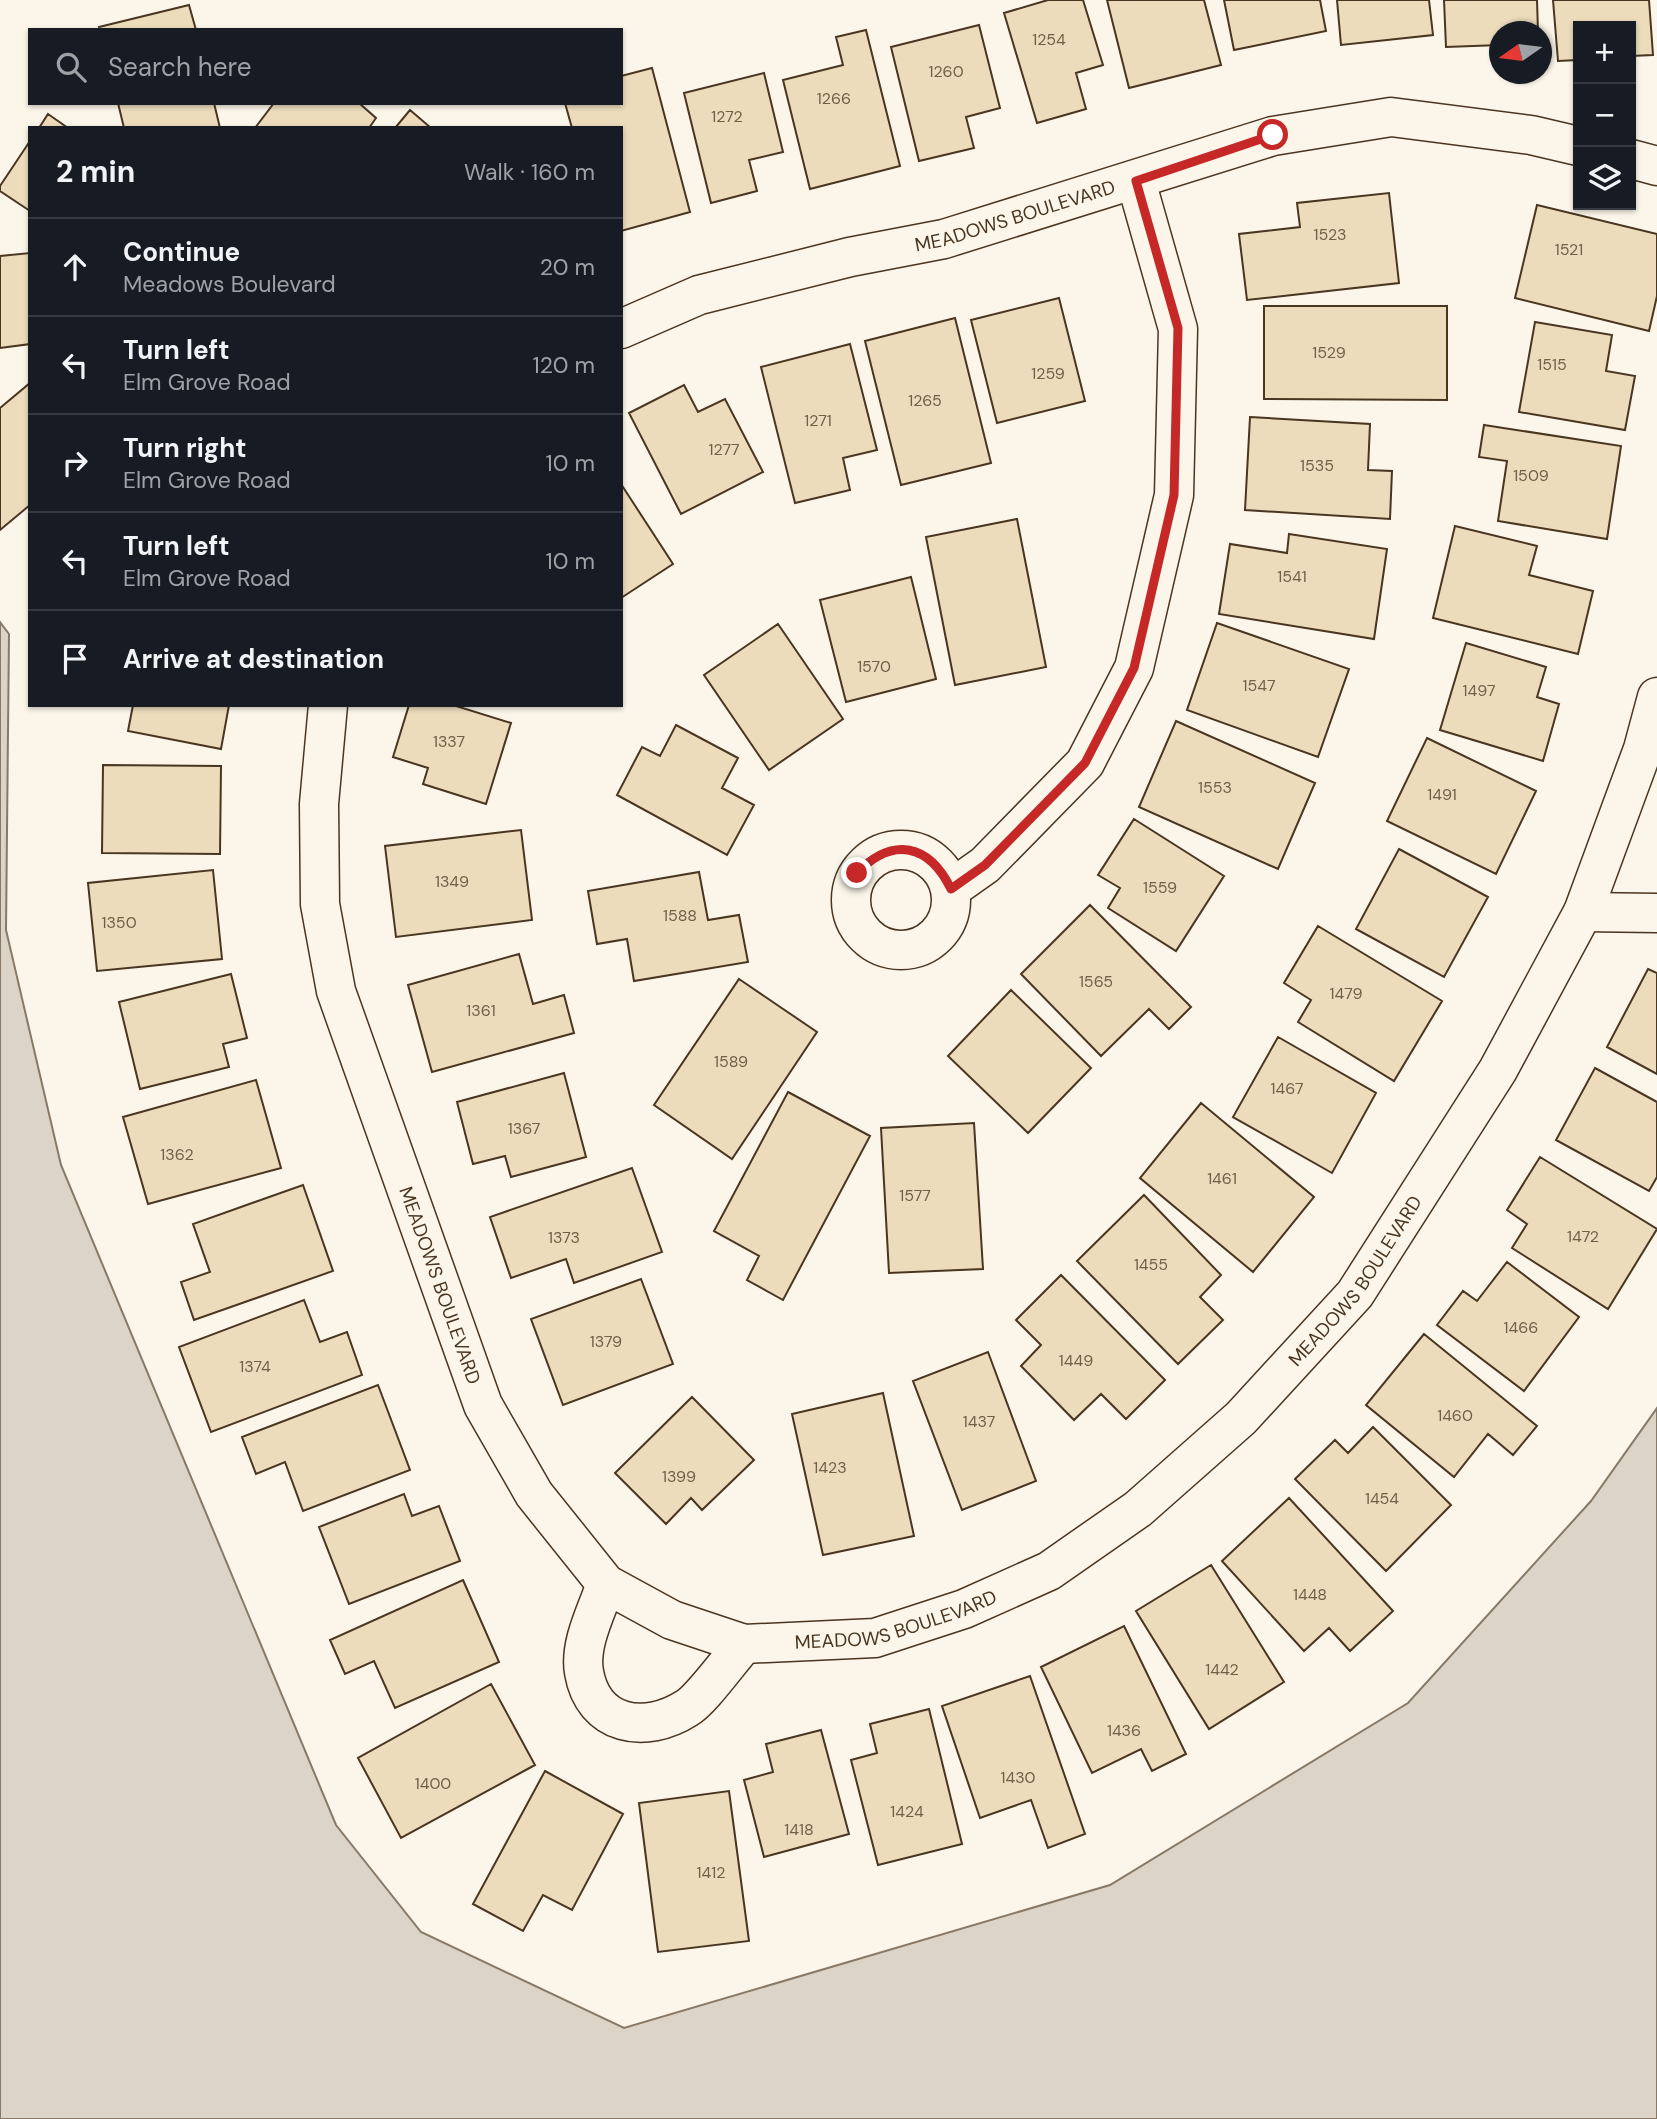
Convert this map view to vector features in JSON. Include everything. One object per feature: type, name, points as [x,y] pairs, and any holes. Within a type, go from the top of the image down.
[{"type":"street","name":"MEADOWS BOULEVARD","points":[[623,327],[699,295],[850,257],[944,239],[1136,181],[1273,135],[1391,117],[1531,135],[1573,145]]},
{"type":"street","points":[[1636,160],[1657,166]]},
{"type":"street","points":[[951,889],[985,865],[1085,763],[1134,668],[1174,495],[1178,328],[1136,181]]},
{"type":"street","name":"MEADOWS BOULEVARD","points":[[328,707],[319,804],[320,904],[336,991],[483,1405],[534,1494],[606,1584],[672,1620],[744,1643],[875,1638],[964,1609],[1049,1571],[1138,1509],[1241,1418],[1355,1294],[1498,1070],[1583,912],[1644,784],[1657,697]]},
{"type":"street","points":[[1583,912],[1657,913]]},
{"type":"street","points":[[606,1584],[587,1638],[583,1671],[593,1701],[621,1722],[650,1723],[688,1708],[744,1643]]},
{"type":"shaded area","points":[[0,622],[9,634],[6,930],[61,1165],[336,1825],[421,1932],[624,2028],[1110,1885],[1408,1703],[1591,1501],[1657,1408],[1657,2119],[0,2119]]},
{"type":"building","points":[[1048,0],[1083,0],[1103,65],[1076,73],[1086,109],[1037,123],[1004,13]]},
{"type":"building","points":[[1107,0],[1204,0],[1221,65],[1129,88]]},
{"type":"building","points":[[1224,0],[1320,0],[1326,31],[1234,50]]},
{"type":"building","points":[[1337,0],[1429,0],[1433,35],[1341,45]]},
{"type":"building","points":[[1444,0],[1537,0],[1538,21],[1489,21],[1489,45],[1446,47]]},
{"type":"building","points":[[1553,0],[1649,0],[1653,55],[1636,56],[1636,21],[1573,21],[1573,60],[1558,61]]},
{"type":"building","points":[[189,5],[195,28],[99,28]]},
{"type":"building","points":[[979,25],[1000,108],[966,117],[974,148],[919,161],[891,47]]},
{"type":"building","points":[[866,30],[900,166],[810,189],[783,80],[843,65],[836,37]]},
{"type":"building","points":[[652,68],[690,212],[623,230],[623,126],[571,126],[566,105],[623,105],[623,75]]},
{"type":"building","points":[[764,73],[783,152],[749,160],[757,191],[711,203],[684,93]]},
{"type":"building","points":[[118,105],[214,105],[220,126],[124,126]]},
{"type":"building","points":[[272,105],[361,105],[376,118],[370,126],[257,126]]},
{"type":"building","points":[[410,110],[429,126],[397,126]]},
{"type":"building","points":[[48,114],[65,126],[40,126]]},
{"type":"building","points":[[28,144],[28,210],[0,191],[0,186]]},
{"type":"building","points":[[1389,193],[1399,283],[1247,300],[1239,234],[1300,227],[1297,203]]},
{"type":"building","points":[[1537,205],[1657,234],[1657,296],[1649,331],[1515,298]]},
{"type":"building","points":[[28,253],[28,344],[0,348],[0,256]]},
{"type":"building","points":[[1059,298],[1085,401],[997,423],[971,320]]},
{"type":"building","points":[[1264,306],[1447,306],[1447,400],[1264,399]]},
{"type":"building","points":[[955,318],[991,463],[901,485],[865,341]]},
{"type":"building","points":[[1535,322],[1612,335],[1606,371],[1635,376],[1625,430],[1519,412]]},
{"type":"building","points":[[850,344],[877,450],[843,458],[850,490],[795,503],[761,367]]},
{"type":"building","points":[[28,385],[28,507],[0,530],[0,408]]},
{"type":"building","points":[[684,385],[698,412],[725,399],[763,472],[681,514],[629,413]]},
{"type":"building","points":[[1250,417],[1370,424],[1368,470],[1392,471],[1390,519],[1245,510]]},
{"type":"building","points":[[1484,425],[1621,446],[1607,539],[1498,521],[1507,461],[1479,457]]},
{"type":"building","points":[[623,487],[673,564],[623,597]]},
{"type":"building","points":[[1017,519],[1046,667],[955,685],[926,537]]},
{"type":"building","points":[[1455,526],[1537,546],[1529,575],[1593,591],[1578,654],[1433,618]]},
{"type":"building","points":[[1289,534],[1387,549],[1374,639],[1219,614],[1230,544],[1287,553]]},
{"type":"building","points":[[911,577],[936,679],[846,702],[820,600]]},
{"type":"building","points":[[1217,623],[1349,669],[1318,757],[1187,710]]},
{"type":"building","points":[[778,624],[843,719],[769,770],[704,675]]},
{"type":"building","points":[[1466,643],[1546,667],[1537,697],[1559,704],[1543,761],[1440,730]]},
{"type":"building","points":[[133,707],[229,707],[221,749],[128,731]]},
{"type":"building","points":[[408,707],[459,707],[511,723],[486,804],[423,784],[428,768],[393,757]]},
{"type":"building","points":[[1176,721],[1315,783],[1278,869],[1139,807]]},
{"type":"building","points":[[676,725],[738,758],[722,788],[754,805],[727,855],[617,795],[642,747],[660,756]]},
{"type":"building","points":[[1427,738],[1536,791],[1496,874],[1387,821]]},
{"type":"building","points":[[103,765],[221,766],[220,854],[102,853]]},
{"type":"building","points":[[1134,819],[1224,876],[1176,951],[1108,908],[1120,888],[1098,875]]},
{"type":"building","points":[[521,830],[532,920],[396,937],[385,846]]},
{"type":"building","points":[[1399,849],[1488,897],[1444,977],[1356,929]]},
{"type":"building","points":[[213,870],[222,959],[97,971],[88,883]]},
{"type":"building","points":[[699,872],[708,920],[739,915],[748,962],[634,981],[627,939],[597,944],[588,891]]},
{"type":"building","points":[[1090,905],[1191,1007],[1169,1029],[1149,1009],[1101,1056],[1021,974]]},
{"type":"building","points":[[1318,926],[1442,1001],[1394,1081],[1298,1022],[1311,1000],[1284,983]]},
{"type":"building","points":[[519,954],[533,1004],[564,995],[574,1033],[432,1072],[408,985]]},
{"type":"building","points":[[1648,969],[1657,973],[1657,1074],[1607,1047]]},
{"type":"building","points":[[231,974],[247,1038],[223,1044],[229,1067],[140,1089],[119,1002]]},
{"type":"building","points":[[739,979],[817,1032],[732,1159],[654,1105]]},
{"type":"building","points":[[1011,990],[1091,1068],[1028,1133],[948,1056]]},
{"type":"building","points":[[1278,1037],[1376,1093],[1332,1173],[1233,1117]]},
{"type":"building","points":[[1595,1068],[1657,1102],[1657,1177],[1649,1191],[1556,1140]]},
{"type":"building","points":[[564,1073],[586,1157],[511,1177],[505,1156],[473,1164],[457,1102]]},
{"type":"building","points":[[256,1080],[281,1168],[148,1204],[123,1117]]},
{"type":"building","points":[[788,1092],[870,1136],[783,1300],[747,1280],[759,1256],[714,1231]]},
{"type":"building","points":[[1201,1103],[1314,1197],[1253,1272],[1140,1178]]},
{"type":"building","points":[[974,1123],[983,1269],[889,1273],[881,1128]]},
{"type":"building","points":[[1540,1157],[1657,1229],[1608,1309],[1512,1248],[1527,1224],[1507,1210]]},
{"type":"building","points":[[632,1168],[662,1252],[574,1283],[566,1259],[511,1278],[490,1217]]},
{"type":"building","points":[[303,1185],[333,1271],[194,1320],[181,1282],[210,1272],[193,1224]]},
{"type":"building","points":[[1144,1195],[1221,1275],[1200,1297],[1223,1320],[1178,1364],[1077,1261]]},
{"type":"building","points":[[1507,1262],[1579,1317],[1524,1391],[1437,1325],[1463,1291],[1477,1301]]},
{"type":"building","points":[[1061,1275],[1165,1380],[1126,1419],[1101,1394],[1074,1420],[1021,1366],[1041,1345],[1016,1320]]},
{"type":"building","points":[[641,1279],[673,1364],[563,1405],[531,1319]]},
{"type":"building","points":[[304,1300],[320,1342],[347,1332],[362,1375],[211,1432],[179,1347]]},
{"type":"building","points":[[1424,1334],[1537,1426],[1513,1455],[1488,1434],[1454,1477],[1366,1405]]},
{"type":"building","points":[[988,1352],[1036,1481],[962,1510],[913,1381]]},
{"type":"building","points":[[378,1385],[410,1470],[303,1511],[285,1462],[256,1474],[242,1437]]},
{"type":"building","points":[[883,1393],[914,1536],[823,1555],[792,1414]]},
{"type":"building","points":[[692,1397],[754,1460],[702,1510],[691,1498],[666,1524],[615,1473]]},
{"type":"building","points":[[1373,1427],[1451,1505],[1386,1571],[1295,1479],[1335,1440],[1348,1453]]},
{"type":"building","points":[[404,1494],[412,1516],[439,1506],[460,1561],[349,1604],[319,1527]]},
{"type":"building","points":[[1289,1498],[1393,1611],[1350,1651],[1329,1628],[1304,1651],[1222,1561]]},
{"type":"building","points":[[1211,1565],[1284,1682],[1209,1729],[1136,1611]]},
{"type":"building","points":[[463,1580],[499,1662],[395,1708],[374,1661],[345,1674],[330,1640]]},
{"type":"building","points":[[1124,1626],[1186,1754],[1152,1771],[1141,1749],[1092,1773],[1041,1667]]},
{"type":"building","points":[[1030,1676],[1085,1834],[1048,1848],[1031,1800],[980,1818],[942,1706]]},
{"type":"building","points":[[491,1684],[535,1765],[401,1838],[358,1758]]},
{"type":"building","points":[[929,1709],[962,1844],[878,1865],[851,1760],[877,1753],[870,1724]]},
{"type":"building","points":[[821,1730],[849,1834],[764,1857],[744,1780],[773,1772],[766,1744]]},
{"type":"building","points":[[545,1771],[623,1814],[572,1910],[543,1895],[523,1931],[473,1904]]},
{"type":"building","points":[[729,1791],[749,1941],[658,1952],[639,1803]]},
{"type":"route","points":[[857,873],[871,859],[889,850],[909,850],[928,857],[942,871],[951,889],[985,865],[1085,763],[1134,668],[1174,495],[1178,328],[1136,181],[1273,135]]}]
